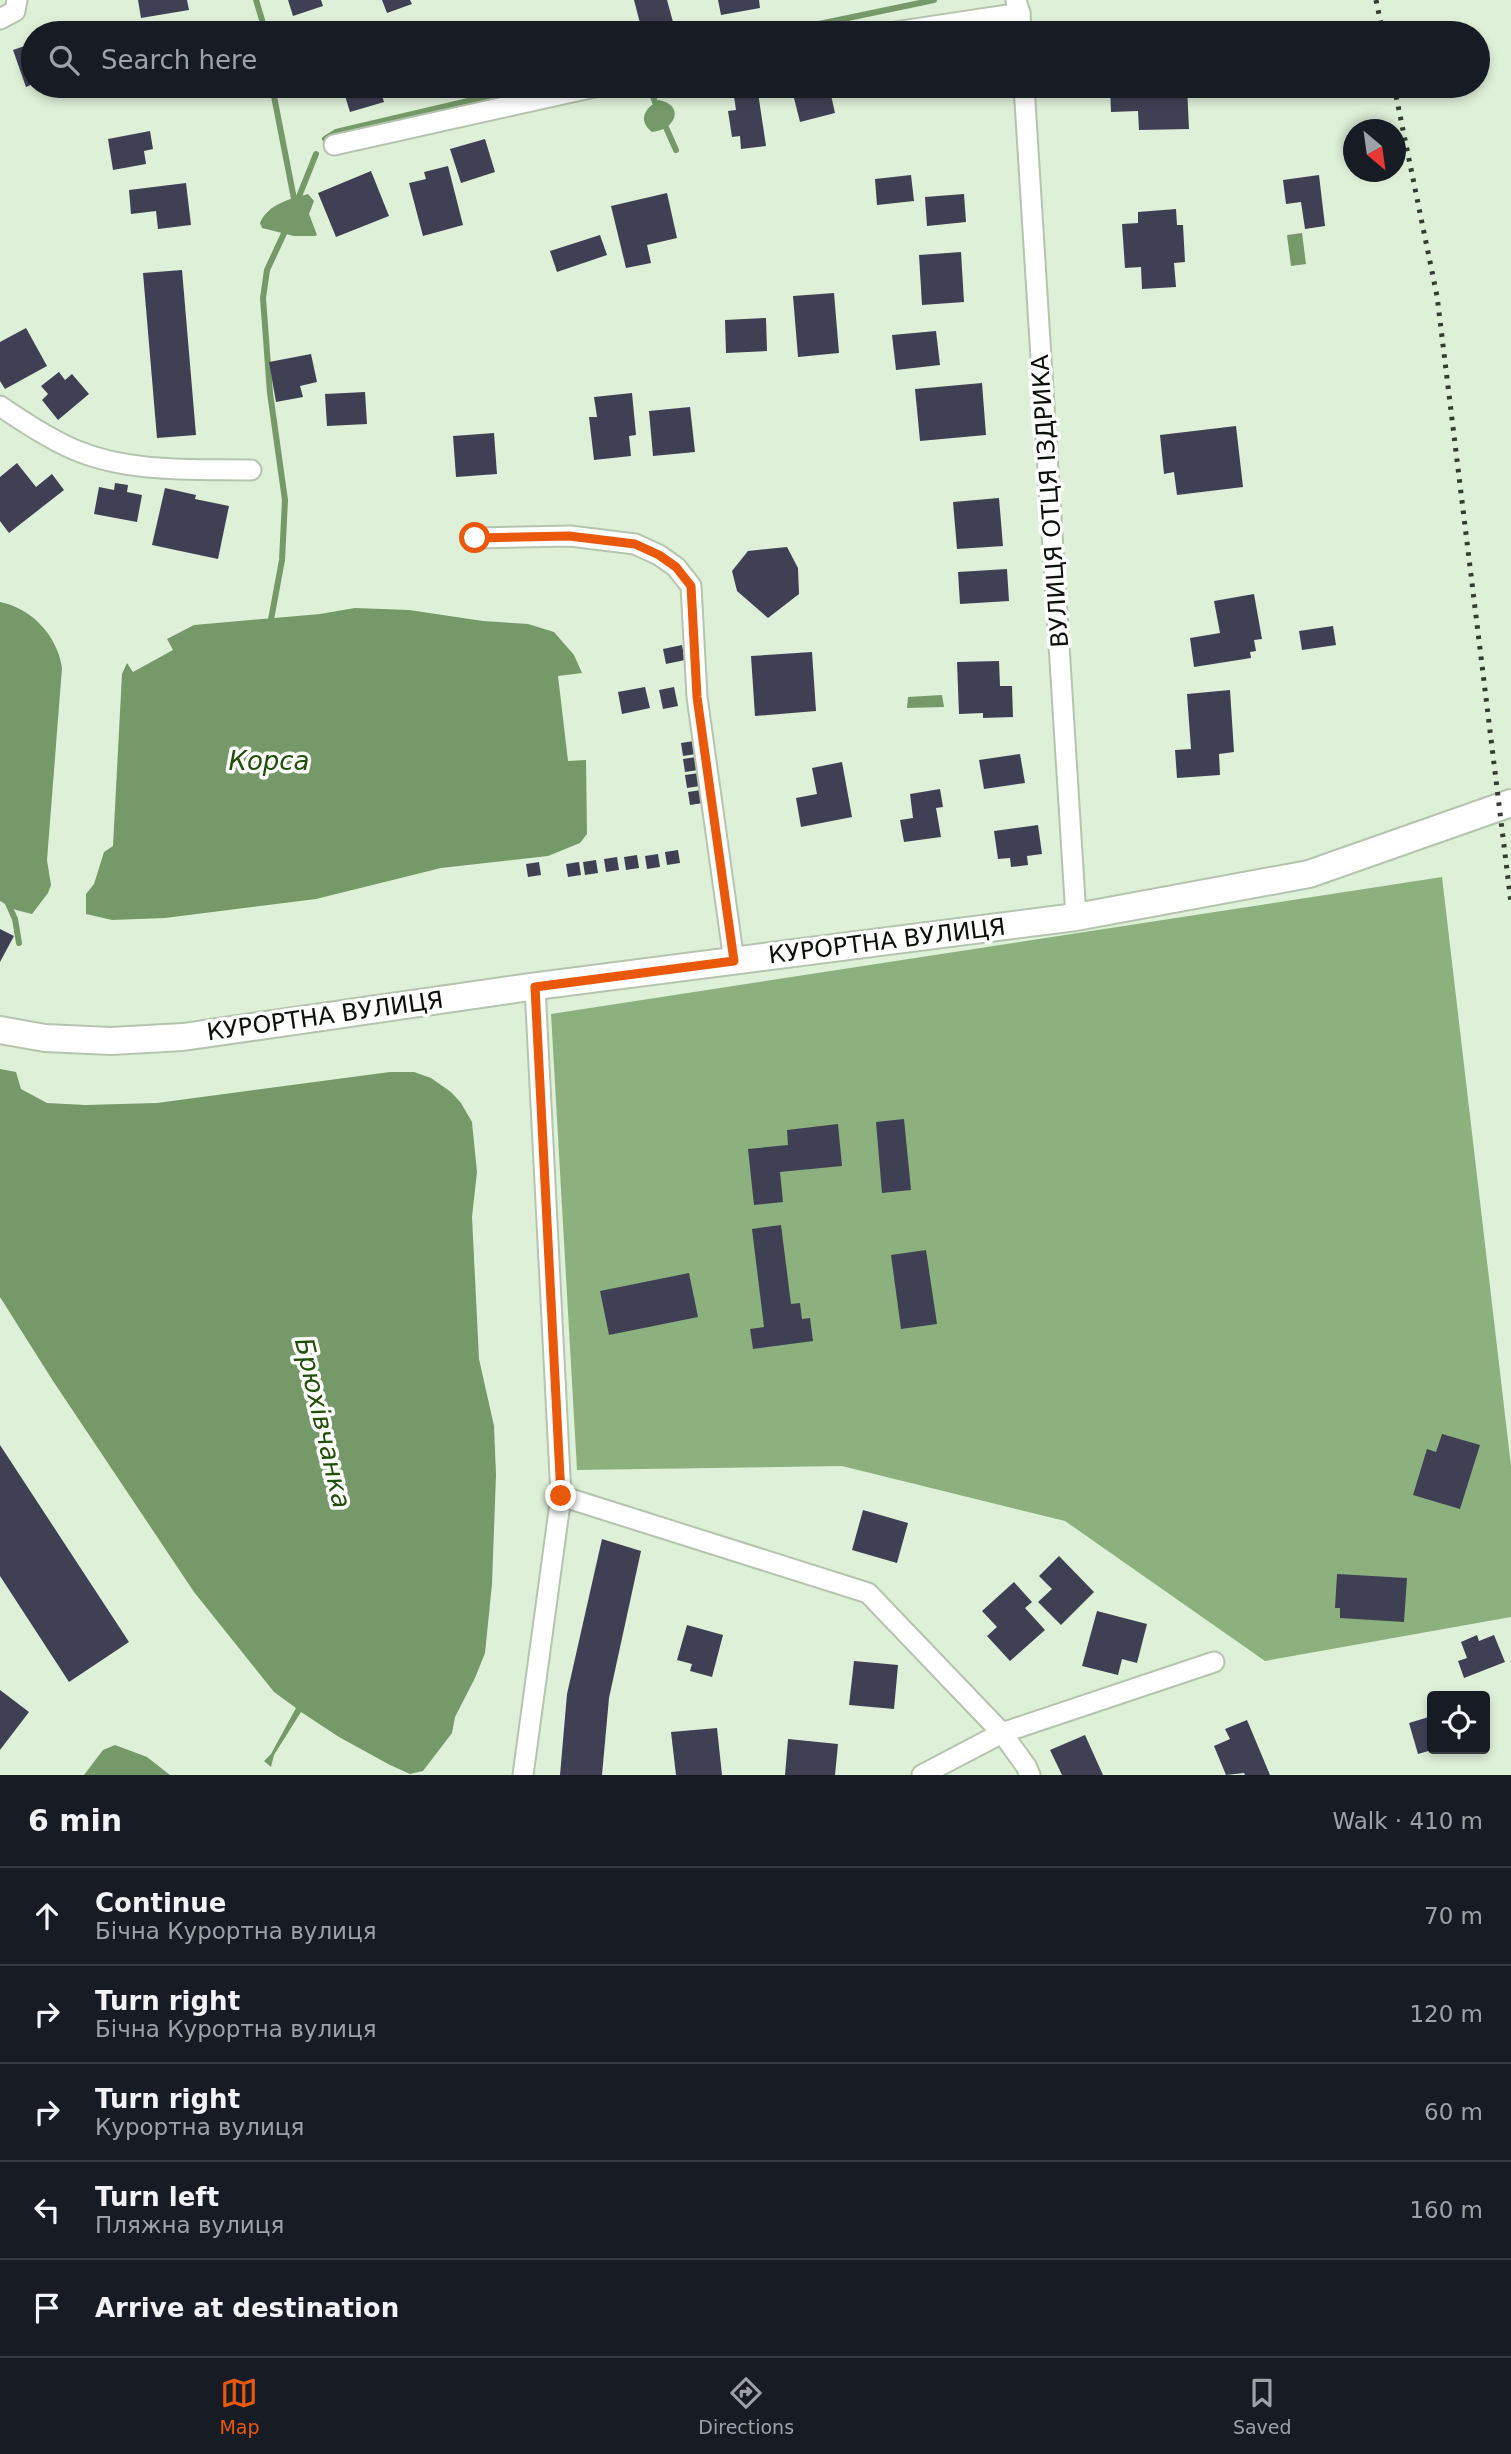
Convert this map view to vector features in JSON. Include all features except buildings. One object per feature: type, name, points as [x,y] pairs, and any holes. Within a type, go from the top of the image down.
[{"type":"main road","name":"КУРОРТНА ВУЛИЦЯ","points":[[0,1030],[45,1038],[130,1041],[183,1037],[535,987],[1076,917],[1309,874],[1511,803]]},
{"type":"street","points":[[946,21],[1018,6]]},
{"type":"street","points":[[334,145],[544,98]]},
{"type":"street","name":"ВУЛИЦЯ ОТЦЯ ІЗДРИКА","points":[[1025,98],[1076,917]]},
{"type":"street","points":[[0,407],[75,451],[106,460],[134,466],[251,470]]},
{"type":"street","points":[[475,538],[569,536],[635,544],[659,555],[676,567],[691,586],[697,697],[734,961]]},
{"type":"street","points":[[523,1775],[561,1496],[535,987]]},
{"type":"street","points":[[561,1496],[868,1593],[1002,1733],[1030,1775]]},
{"type":"street","points":[[922,1775],[1002,1733],[1214,1662]]},
{"type":"shaded area","points":[[1442,877],[1511,1466],[1511,1617],[1265,1661],[1065,1521],[842,1466],[577,1470],[551,1014]]},
{"type":"water","points":[[659,100],[672,107],[674,117],[667,127],[652,132],[645,123],[645,114]]},
{"type":"water","points":[[308,194],[314,201],[309,214],[317,235],[294,236],[262,228],[260,223],[268,211],[287,200]]},
{"type":"water","points":[[1302,233],[1306,264],[1291,266],[1287,235]]},
{"type":"water","points":[[0,602],[23,610],[42,626],[55,645],[62,668],[47,860],[51,885],[32,914],[16,910],[0,901]]},
{"type":"water","name":"Корса","points":[[355,608],[409,610],[483,621],[528,624],[554,632],[574,655],[582,673],[558,676],[568,761],[586,760],[587,834],[580,843],[548,856],[441,868],[316,899],[165,918],[112,920],[86,914],[86,894],[94,884],[104,852],[113,846],[122,674],[127,663],[133,672],[173,650],[167,639],[194,625],[320,614]]},
{"type":"water","points":[[942,695],[944,707],[907,708],[908,697]]},
{"type":"water","points":[[0,1069],[16,1072],[21,1089],[47,1103],[157,1103],[390,1072],[414,1072],[431,1078],[461,1103],[472,1122],[477,1172],[472,1217],[479,1359],[494,1426],[496,1475],[492,1584],[485,1653],[455,1717],[452,1733],[423,1771],[410,1774],[390,1765],[301,1712],[274,1755],[271,1767],[264,1761],[271,1754],[296,1708],[274,1692],[194,1592],[0,1297]]},
{"type":"water","points":[[115,1745],[147,1757],[170,1775],[84,1775],[103,1750]]},
{"type":"waterway","points":[[256,0],[262,21]]},
{"type":"waterway","points":[[833,21],[934,0]]},
{"type":"waterway","points":[[274,98],[295,204]]},
{"type":"waterway","points":[[325,139],[336,132],[481,98]]},
{"type":"waterway","points":[[653,98],[658,110]]},
{"type":"waterway","points":[[664,123],[676,150]]},
{"type":"waterway","points":[[296,204],[316,154]]},
{"type":"waterway","points":[[270,625],[282,560],[285,500],[270,393],[263,298],[267,270],[287,227]]},
{"type":"waterway","name":"Брюхівчанка","points":[[6,899],[15,919],[19,943]]},
{"type":"railway","points":[[1376,0],[1380,21]]},
{"type":"railway","points":[[1396,98],[1437,296],[1511,903]]},
{"type":"route","points":[[475,538],[569,536],[635,544],[659,555],[676,567],[691,586],[697,697],[734,961],[535,987],[561,1496]]}]
